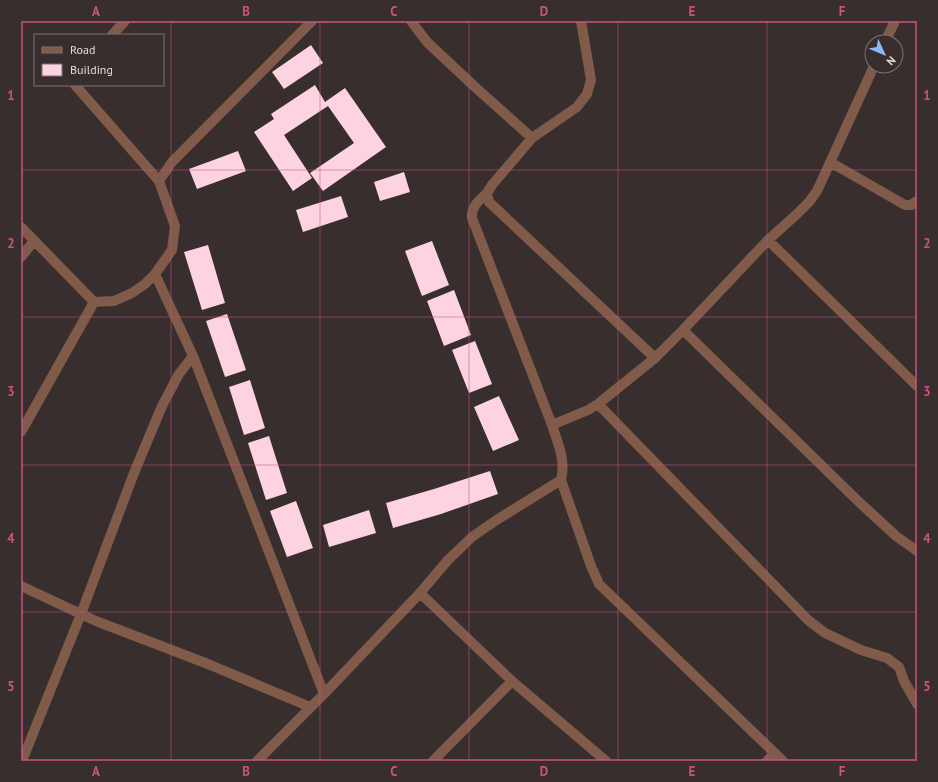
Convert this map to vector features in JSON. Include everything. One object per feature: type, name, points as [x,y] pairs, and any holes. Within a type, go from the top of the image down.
[{"type":"street","points":[[113,34],[125,21]]},
{"type":"street","points":[[159,181],[172,162],[312,21]]},
{"type":"street","points":[[411,21],[427,42],[532,138]]},
{"type":"street","points":[[581,21],[591,80],[587,94],[577,106],[532,138],[487,193],[474,206],[472,218],[552,425],[562,457],[562,480],[590,566],[599,584],[783,761]]},
{"type":"street","points":[[889,34],[895,21]]},
{"type":"street","points":[[552,425],[598,404],[656,358],[768,240],[809,202],[817,191],[870,74]]},
{"type":"street","points":[[21,227],[94,302],[114,301],[132,293],[145,284],[155,274],[172,250],[175,226],[159,181],[76,86]]},
{"type":"street","points":[[830,162],[905,205],[911,205],[917,201]]},
{"type":"street","points":[[487,193],[489,202],[656,358]]},
{"type":"street","points":[[768,240],[917,386]]},
{"type":"street","points":[[21,257],[34,241]]},
{"type":"street","points":[[155,274],[193,356],[324,694]]},
{"type":"street","points":[[21,432],[94,302]]},
{"type":"street","points":[[683,330],[858,502],[896,536],[917,551]]},
{"type":"street","points":[[22,761],[81,614],[134,473],[162,406],[179,374],[193,356]]},
{"type":"street","points":[[598,404],[808,620],[825,632],[861,650],[887,658],[899,667],[904,681],[917,704]]},
{"type":"street","points":[[256,761],[324,694],[420,593],[448,560],[472,537],[494,521],[562,480]]},
{"type":"street","points":[[21,586],[96,621],[208,664],[310,708]]},
{"type":"street","points":[[420,593],[512,681],[600,759]]},
{"type":"street","points":[[433,761],[512,681]]},
{"type":"street","points":[[768,761],[775,753]]},
{"type":"building","points":[[311,45],[323,63],[284,89],[272,72]]},
{"type":"building","points":[[315,85],[325,102],[345,88],[386,147],[323,191],[310,173],[354,143],[328,106],[284,135],[312,178],[293,191],[254,132],[274,119],[271,114]]},
{"type":"building","points":[[238,151],[246,171],[197,189],[189,169]]},
{"type":"building","points":[[404,172],[410,192],[380,201],[374,182]]},
{"type":"building","points":[[341,196],[348,217],[303,232],[296,210]]},
{"type":"building","points":[[432,241],[449,285],[422,296],[405,251]]},
{"type":"building","points":[[208,245],[225,303],[202,310],[184,252]]},
{"type":"building","points":[[454,290],[471,335],[444,346],[427,301]]},
{"type":"building","points":[[227,314],[246,370],[225,377],[206,321]]},
{"type":"building","points":[[475,341],[492,384],[469,393],[452,350]]},
{"type":"building","points":[[250,380],[265,428],[244,435],[229,387]]},
{"type":"building","points":[[499,396],[519,440],[493,451],[474,407]]},
{"type":"building","points":[[269,436],[287,493],[266,500],[248,443]]},
{"type":"building","points":[[490,471],[498,494],[441,514],[393,528],[386,503]]},
{"type":"building","points":[[296,501],[313,548],[287,557],[270,511]]},
{"type":"building","points":[[369,510],[376,533],[329,547],[323,525]]}]
